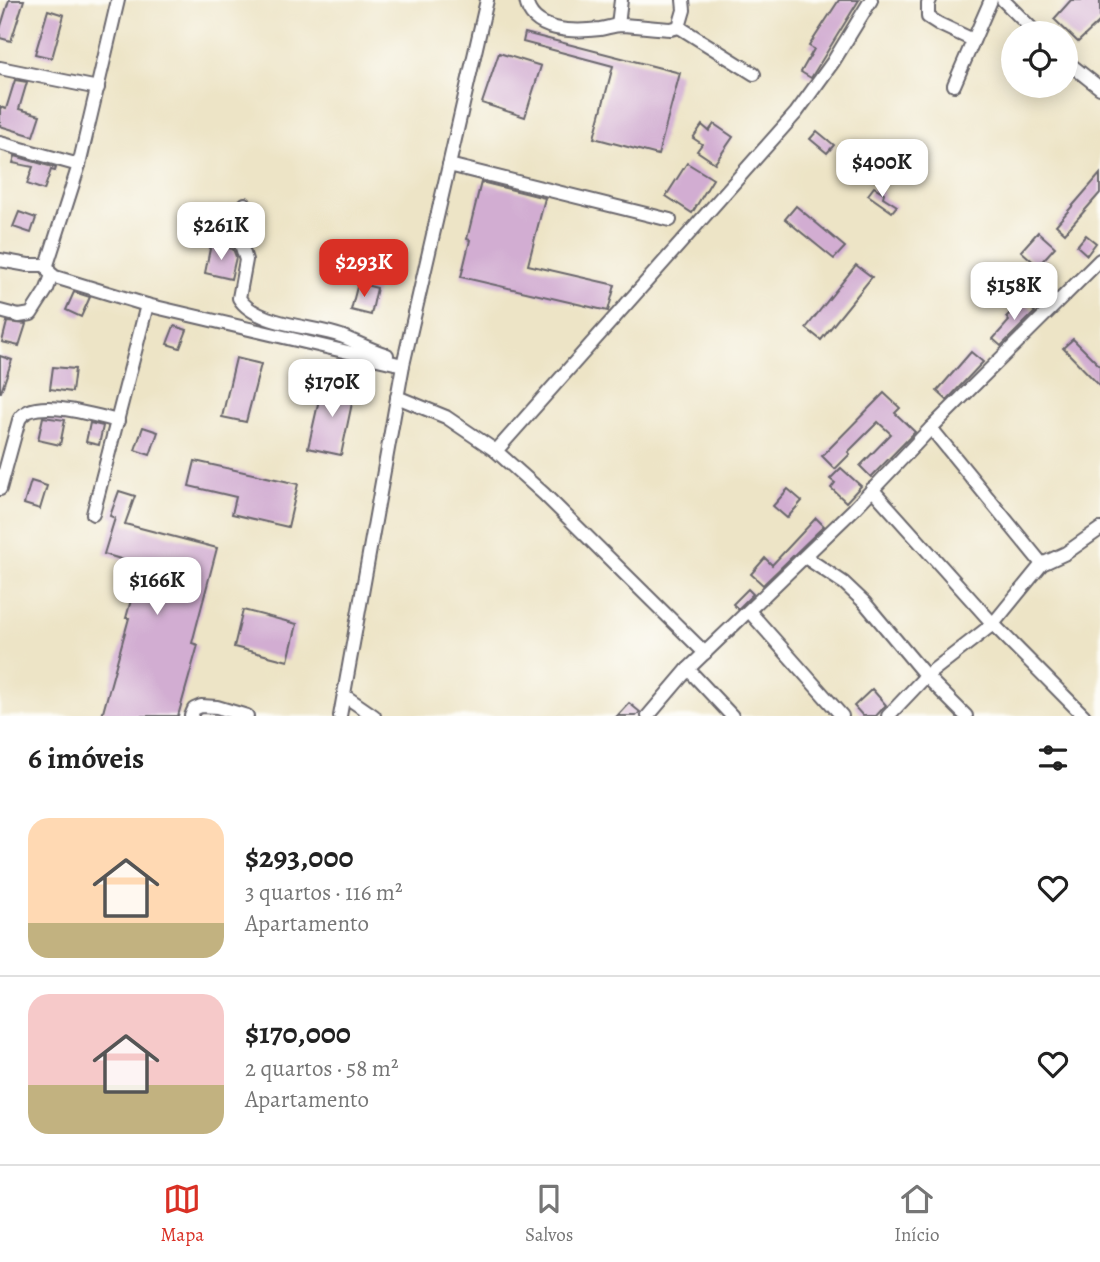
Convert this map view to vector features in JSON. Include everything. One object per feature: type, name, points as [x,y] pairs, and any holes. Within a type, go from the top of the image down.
[{"type":"street","points":[[0,311],[19,316],[31,314],[47,289],[49,270],[79,164],[118,0]]},
{"type":"street","points":[[341,716],[404,362],[487,0]]},
{"type":"street","points":[[526,0],[533,16],[547,26],[576,32],[618,25],[671,29],[679,27],[754,74]]},
{"type":"street","points":[[618,25],[621,0]]},
{"type":"street","points":[[679,27],[684,10],[683,0]]},
{"type":"street","points":[[496,451],[796,113],[833,62],[871,0]]},
{"type":"street","points":[[930,0],[929,17],[973,40]]},
{"type":"street","points":[[954,85],[991,0]]},
{"type":"street","points":[[1003,0],[1024,21]]},
{"type":"street","points":[[0,68],[98,88]]},
{"type":"street","points":[[1078,71],[1100,88]]},
{"type":"street","points":[[0,143],[79,164]]},
{"type":"street","points":[[449,165],[670,220]]},
{"type":"street","points":[[245,204],[238,235],[246,260],[239,298],[246,308],[267,317],[340,336],[404,362]]},
{"type":"street","points":[[0,260],[49,270],[147,305],[404,362]]},
{"type":"street","points":[[648,716],[688,669],[805,557],[1100,260]]},
{"type":"street","points":[[93,514],[147,305]]},
{"type":"street","points":[[397,397],[446,417],[496,451],[544,494],[705,653]]},
{"type":"street","points":[[0,489],[6,446],[22,415],[34,408],[68,410],[118,421]]},
{"type":"street","points":[[931,428],[1042,564]]},
{"type":"street","points":[[872,489],[993,624],[1084,716]]},
{"type":"street","points":[[888,716],[926,676],[993,624],[1042,564],[1066,553],[1100,529]]},
{"type":"street","points":[[805,557],[844,583],[864,602],[926,676],[966,716]]},
{"type":"street","points":[[749,611],[842,716]]},
{"type":"street","points":[[688,669],[732,716]]},
{"type":"street","points":[[345,696],[374,716]]},
{"type":"street","points":[[191,716],[194,709],[210,706],[247,716]]},
{"type":"building","points":[[9,0],[24,0],[11,41],[0,38]]},
{"type":"building","points":[[839,0],[859,0],[811,78],[801,72],[814,49],[809,46]]},
{"type":"building","points":[[1071,0],[1100,0],[1100,21],[1078,42],[1078,21],[1054,19]]},
{"type":"building","points":[[48,10],[64,15],[52,58],[35,54]]},
{"type":"building","points":[[525,33],[680,73],[658,155],[594,138],[613,66],[523,42]]},
{"type":"building","points":[[499,53],[541,66],[525,117],[482,103]]},
{"type":"building","points":[[15,80],[27,82],[19,109],[40,115],[33,136],[0,126],[0,107],[6,109]]},
{"type":"building","points":[[714,124],[733,137],[715,163],[697,151],[702,144],[693,138],[702,125],[709,131]]},
{"type":"building","points":[[817,131],[834,145],[827,153],[810,139]]},
{"type":"building","points":[[15,156],[56,168],[55,171],[51,170],[44,190],[27,184],[33,167],[13,163]]},
{"type":"building","points":[[687,163],[713,179],[692,213],[666,196]]},
{"type":"building","points":[[1100,174],[1100,193],[1065,233],[1056,225]]},
{"type":"building","points":[[481,182],[545,198],[528,265],[615,285],[608,311],[461,277]]},
{"type":"building","points":[[874,187],[897,206],[892,212],[868,195]]},
{"type":"building","points":[[796,206],[845,247],[834,259],[785,219]]},
{"type":"building","points":[[19,212],[36,218],[31,233],[13,227]]},
{"type":"building","points":[[1038,232],[1055,247],[1038,266],[1021,251]]},
{"type":"building","points":[[1086,235],[1096,243],[1087,255],[1077,246]]},
{"type":"building","points":[[211,244],[233,249],[236,257],[231,279],[205,273]]},
{"type":"building","points":[[856,265],[872,277],[821,340],[806,328]]},
{"type":"building","points":[[358,283],[377,288],[371,315],[351,310]]},
{"type":"building","points":[[74,292],[90,297],[81,317],[66,310]]},
{"type":"building","points":[[1023,300],[1035,312],[1001,346],[993,339],[1009,321],[1006,317]]},
{"type":"building","points":[[7,322],[26,324],[19,346],[2,342]]},
{"type":"building","points":[[174,326],[187,330],[180,348],[167,344]]},
{"type":"building","points":[[1073,339],[1100,366],[1100,386],[1063,348]]},
{"type":"building","points":[[971,352],[983,362],[947,400],[937,391]]},
{"type":"building","points":[[0,356],[12,360],[1,392],[0,392]]},
{"type":"building","points":[[236,358],[261,364],[246,422],[222,417]]},
{"type":"building","points":[[53,367],[75,369],[72,392],[50,389]]},
{"type":"building","points":[[323,382],[355,389],[341,455],[308,448]]},
{"type":"building","points":[[884,393],[900,408],[895,413],[915,432],[871,477],[860,466],[891,434],[878,422],[835,469],[822,456]]},
{"type":"building","points":[[43,417],[65,420],[60,445],[38,440]]},
{"type":"building","points":[[90,423],[103,426],[99,445],[86,442]]},
{"type":"building","points":[[143,427],[158,432],[150,455],[135,450]]},
{"type":"building","points":[[195,461],[298,484],[288,527],[232,514],[236,497],[189,486]]},
{"type":"building","points":[[841,468],[861,486],[846,502],[831,488],[835,483],[830,479]]},
{"type":"building","points":[[31,481],[47,486],[40,509],[24,504]]},
{"type":"building","points":[[788,489],[802,501],[787,518],[773,506]]},
{"type":"building","points":[[119,491],[135,496],[125,524],[217,548],[192,643],[198,645],[178,716],[102,716],[141,565],[104,554],[115,518],[110,516]]},
{"type":"building","points":[[816,518],[824,526],[763,585],[751,574],[765,558],[772,565]]},
{"type":"building","points":[[748,589],[753,594],[738,609],[733,604]]},
{"type":"building","points":[[243,610],[297,624],[288,661],[234,647]]},
{"type":"building","points":[[872,689],[886,705],[876,716],[863,716],[854,706]]},
{"type":"building","points":[[629,703],[640,712],[636,716],[617,716]]}]
